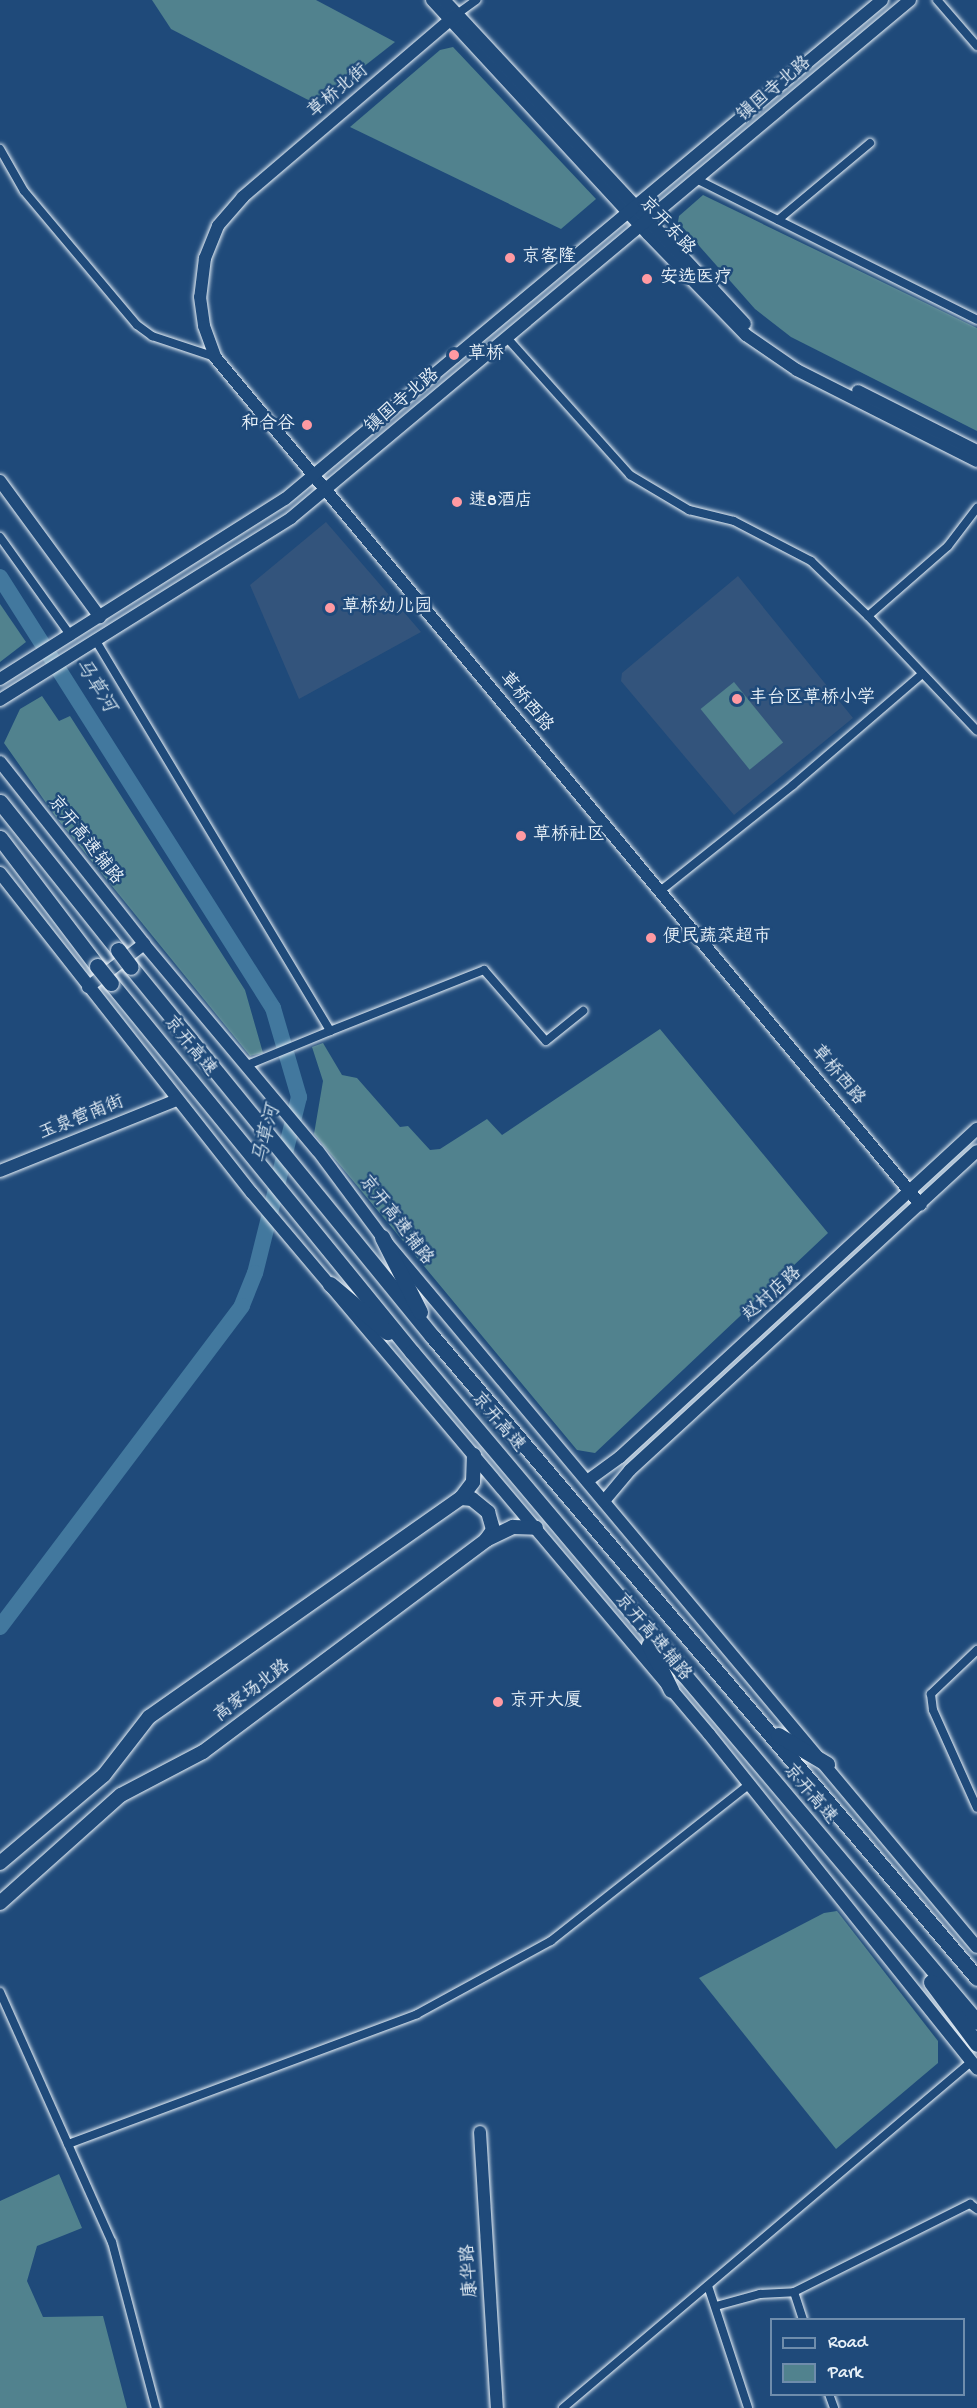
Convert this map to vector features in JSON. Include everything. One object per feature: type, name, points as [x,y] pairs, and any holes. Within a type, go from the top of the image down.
[{"type":"highway","name":"京开高速","points":[[0,802],[268,1138],[432,1336],[768,1729],[977,1978]]},
{"type":"highway","name":"京开高速","points":[[0,838],[111,983],[412,1352],[977,2022]]},
{"type":"highway","points":[[382,1237],[432,1336]]},
{"type":"highway","points":[[330,1284],[412,1352]]},
{"type":"highway","points":[[637,1621],[671,1690]]},
{"type":"highway","points":[[768,1729],[827,1764]]},
{"type":"highway","points":[[893,1925],[977,2044]]},
{"type":"main road","points":[[0,1863],[104,1775],[148,1717],[461,1498],[472,1482],[474,1455]]},
{"type":"main road","points":[[461,1498],[472,1498],[488,1512],[493,1530],[486,1540]]},
{"type":"main road","name":"高家场北路","points":[[0,1903],[121,1795],[203,1752],[486,1540],[513,1527],[536,1528]]},
{"type":"street","name":"京开东路","points":[[432,0],[454,17],[644,222],[723,313],[765,350],[977,461]]},
{"type":"street","name":"京开东路","points":[[444,0],[454,17]]},
{"type":"street","points":[[454,17],[476,0]]},
{"type":"street","name":"镇国寺北路","points":[[0,679],[263,515],[312,477],[882,0]]},
{"type":"street","name":"镇国寺北路","points":[[0,700],[291,518],[508,339],[910,0]]},
{"type":"street","points":[[938,0],[977,46]]},
{"type":"street","name":"草桥北街","points":[[243,197],[454,17]]},
{"type":"street","points":[[778,220],[870,143]]},
{"type":"street","points":[[0,148],[24,191],[137,325],[152,336],[215,357]]},
{"type":"street","points":[[696,179],[977,320]]},
{"type":"street","name":"草桥西路","points":[[243,197],[218,226],[205,258],[200,297],[204,326],[215,357],[312,477],[921,1205]]},
{"type":"street","name":"京开东路","points":[[644,222],[748,326],[783,353],[977,451]]},
{"type":"street","points":[[508,339],[630,476],[688,510],[734,521],[811,561],[868,616],[921,675],[977,731]]},
{"type":"street","points":[[0,481],[100,617]]},
{"type":"street","points":[[868,616],[948,546],[977,508]]},
{"type":"street","points":[[0,537],[69,638]]},
{"type":"street","points":[[96,641],[330,1032]]},
{"type":"street","points":[[659,892],[793,785],[921,675]]},
{"type":"street","name":"京开高速辅路","points":[[0,762],[144,944],[318,1151],[382,1237],[827,1764],[977,1947]]},
{"type":"street","points":[[0,873],[177,1100]]},
{"type":"street","points":[[88,987],[144,944]]},
{"type":"street","points":[[245,1066],[484,969],[546,1041],[583,1011]]},
{"type":"street","name":"京开高速辅路","points":[[177,1100],[252,1193],[750,1784],[974,2066]]},
{"type":"street","name":"玉泉营南街","points":[[0,1171],[177,1100]]},
{"type":"street","name":"赵村店路","points":[[587,1481],[620,1457],[911,1193],[977,1129]]},
{"type":"street","name":"赵村店路","points":[[604,1501],[630,1470],[921,1205],[977,1151]]},
{"type":"street","points":[[977,1650],[939,1682],[931,1694],[933,1710],[977,1808]]},
{"type":"street","points":[[68,2144],[417,2014],[551,1941],[750,1784]]},
{"type":"street","points":[[0,1992],[112,2241],[156,2408]]},
{"type":"street","points":[[563,2408],[974,2066]]},
{"type":"street","name":"康华路","points":[[480,2132],[497,2408]]},
{"type":"street","points":[[716,2306],[760,2294],[794,2292],[970,2204],[977,2209]]},
{"type":"street","points":[[708,2286],[748,2408]]},
{"type":"street","points":[[794,2292],[803,2318]]},
{"type":"shaded area","name":"草桥幼儿园","points":[[326,522],[421,632],[299,699],[250,585]]},
{"type":"shaded area","name":"丰台区草桥小学","points":[[738,576],[853,718],[734,815],[621,681],[622,673]]},
{"type":"green space","points":[[152,0],[316,0],[395,42],[316,104],[171,29]]},
{"type":"green space","points":[[453,47],[596,199],[561,229],[350,127],[440,50]]},
{"type":"green space","points":[[703,195],[977,328],[977,431],[791,337],[755,309],[678,222],[679,216]]},
{"type":"green space","points":[[0,604],[26,642],[0,662]]},
{"type":"green space","points":[[734,682],[783,743],[750,770],[701,709]]},
{"type":"green space","points":[[42,696],[59,721],[70,716],[245,990],[263,1053],[250,1056],[56,817],[4,743],[20,709]]},
{"type":"green space","points":[[660,1029],[828,1233],[595,1453],[577,1450],[314,1134],[323,1081],[312,1047],[323,1043],[342,1075],[357,1078],[400,1127],[408,1126],[430,1150],[440,1149],[487,1119],[502,1135]]},
{"type":"green space","points":[[837,1911],[938,2041],[938,2063],[836,2149],[699,1978],[824,1913]]},
{"type":"green space","points":[[59,2174],[82,2228],[37,2246],[27,2281],[43,2317],[103,2316],[127,2408],[0,2408],[0,2201]]},
{"type":"waterway","name":"马草河","points":[[0,577],[273,1008],[299,1097],[255,1273],[242,1306],[0,1627]]},
{"type":"place","name":"京客隆","points":[[510,258]]},
{"type":"place","name":"安选医疗","points":[[647,279]]},
{"type":"place","name":"草桥","points":[[454,355]]},
{"type":"place","name":"和合谷","points":[[307,425]]},
{"type":"place","name":"速8酒店","points":[[457,502]]},
{"type":"place","name":"草桥幼儿园","points":[[330,608]]},
{"type":"place","name":"丰台区草桥小学","points":[[737,699]]},
{"type":"place","name":"草桥社区","points":[[521,836]]},
{"type":"place","name":"便民蔬菜超市","points":[[651,938]]},
{"type":"place","name":"京开大厦","points":[[498,1702]]}]
